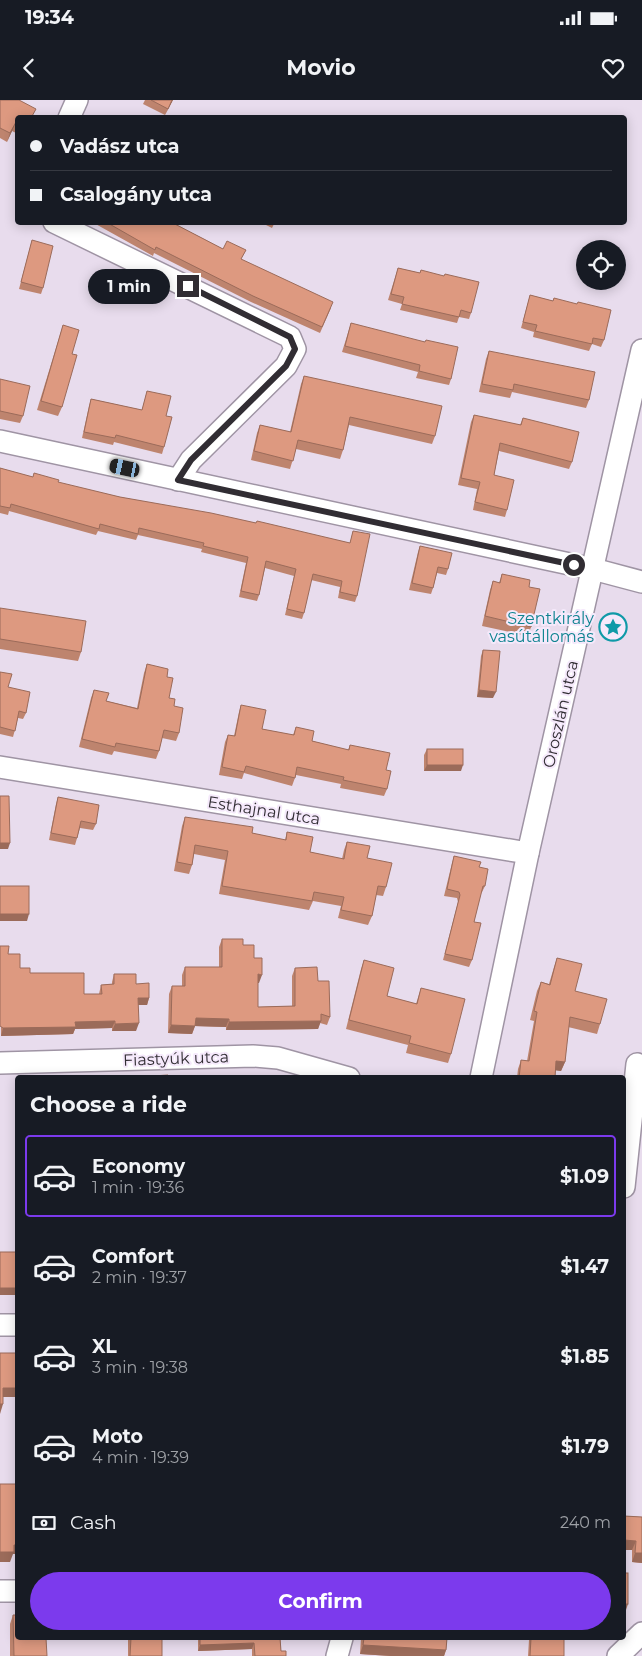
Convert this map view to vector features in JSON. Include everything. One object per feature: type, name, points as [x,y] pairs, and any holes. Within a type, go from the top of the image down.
[{"type":"street","points":[[60,225],[290,337],[295,349],[286,366],[191,460],[178,480]]},
{"type":"street","name":"Oroszlán utca","points":[[482,1075],[528,853],[642,350]]},
{"type":"street","points":[[0,441],[593,569],[642,582]]},
{"type":"street","name":"Esthajnal utca","points":[[0,767],[528,853]]},
{"type":"street","name":"Fiastyúk utca","points":[[0,1063],[253,1056],[278,1058],[338,1075]]},
{"type":"street","points":[[626,1168],[637,1064]]},
{"type":"street","points":[[0,1325],[15,1325]]},
{"type":"street","points":[[0,1591],[15,1591]]},
{"type":"street","points":[[618,1656],[642,1634]]},
{"type":"street","points":[[337,1656],[341,1640]]},
{"type":"building","points":[[0,100],[19,100],[36,109],[33,115],[15,115],[15,124],[10,133],[0,128]]},
{"type":"building","points":[[151,100],[172,100],[168,109]]},
{"type":"building","points":[[111,225],[177,225],[223,249],[227,241],[246,250],[241,259],[333,302],[322,327],[253,296],[156,247],[155,250]]},
{"type":"building","points":[[32,240],[53,246],[43,288],[21,282]]},
{"type":"building","points":[[398,268],[420,273],[421,270],[444,276],[445,274],[479,282],[471,313],[461,310],[459,317],[402,304],[404,297],[391,294]]},
{"type":"building","points":[[530,295],[553,301],[554,298],[577,304],[578,302],[611,310],[604,340],[593,338],[592,344],[535,331],[537,325],[523,322]]},
{"type":"building","points":[[351,323],[425,342],[426,340],[458,347],[451,379],[419,371],[420,365],[345,346]]},
{"type":"building","points":[[63,325],[79,330],[72,354],[77,355],[62,407],[41,401]]},
{"type":"building","points":[[489,351],[595,372],[589,400],[514,384],[513,390],[482,384]]},
{"type":"building","points":[[304,376],[442,406],[435,436],[350,417],[343,450],[298,440],[293,461],[254,451],[260,425],[291,432]]},
{"type":"building","points":[[0,379],[30,386],[23,416],[0,411]]},
{"type":"building","points":[[147,391],[171,396],[166,416],[172,417],[164,447],[116,435],[115,438],[84,432],[91,399],[142,410]]},
{"type":"building","points":[[474,415],[521,425],[523,418],[579,432],[572,462],[500,443],[494,475],[514,480],[507,510],[475,502],[480,482],[461,478]]},
{"type":"building","points":[[0,468],[33,477],[34,473],[59,480],[58,482],[120,497],[256,523],[257,521],[350,543],[353,531],[370,534],[357,596],[340,592],[342,581],[313,574],[304,613],[287,609],[296,569],[266,561],[259,595],[241,591],[248,557],[203,546],[204,543],[139,528],[138,534],[100,524],[99,529],[11,504],[10,508],[0,506]]},
{"type":"building","points":[[420,546],[452,553],[448,569],[438,567],[433,588],[412,583]]},
{"type":"building","points":[[502,574],[530,580],[529,587],[540,589],[531,627],[485,616],[493,581],[500,583]]},
{"type":"building","points":[[0,608],[86,621],[81,652],[0,639]]},
{"type":"building","points":[[483,650],[500,651],[496,692],[479,690]]},
{"type":"building","points":[[147,664],[168,669],[167,677],[173,678],[169,698],[175,699],[174,706],[183,708],[179,733],[164,730],[159,751],[116,743],[115,747],[82,739],[94,690],[109,693],[106,701],[138,709]]},
{"type":"building","points":[[0,672],[12,674],[8,687],[30,692],[26,713],[19,711],[15,731],[0,727]]},
{"type":"building","points":[[241,705],[266,710],[262,729],[294,735],[296,727],[314,731],[312,741],[349,750],[350,745],[390,753],[386,770],[391,771],[387,789],[343,780],[344,777],[297,767],[295,778],[246,766],[244,772],[222,767],[228,735],[235,736]]},
{"type":"building","points":[[427,749],[463,749],[463,765],[427,765]]},
{"type":"building","points":[[0,796],[9,796],[10,843],[0,843]]},
{"type":"building","points":[[58,797],[99,805],[96,824],[81,821],[77,838],[51,833]]},
{"type":"building","points":[[185,817],[253,827],[252,833],[286,840],[287,832],[313,837],[310,852],[344,859],[347,842],[370,846],[367,858],[392,863],[386,887],[378,886],[372,916],[341,910],[344,897],[314,892],[312,901],[222,886],[228,851],[195,845],[192,865],[177,862]]},
{"type":"building","points":[[454,856],[481,862],[479,867],[488,869],[474,922],[481,923],[472,960],[445,954],[460,895],[459,892],[447,889]]},
{"type":"building","points":[[0,886],[29,886],[29,914],[0,914]]},
{"type":"building","points":[[222,939],[243,939],[243,945],[254,945],[254,958],[262,958],[262,975],[258,974],[258,1007],[295,1006],[295,968],[317,967],[318,981],[329,981],[330,1017],[321,1014],[321,1021],[229,1022],[229,1019],[196,1018],[195,1026],[171,1025],[172,986],[185,986],[185,967],[222,967]]},
{"type":"building","points":[[0,946],[9,946],[8,954],[20,954],[20,968],[30,968],[30,973],[84,973],[84,994],[102,994],[101,985],[114,984],[114,974],[136,974],[136,984],[149,983],[149,998],[138,998],[139,1023],[115,1024],[115,1021],[75,1022],[76,1027],[3,1028],[0,1026]]},
{"type":"building","points":[[557,958],[582,964],[575,991],[607,999],[600,1024],[570,1017],[565,1062],[556,1061],[555,1075],[519,1075],[521,1060],[529,1061],[537,1012],[534,1011],[541,982],[550,985]]},
{"type":"building","points":[[364,960],[394,968],[387,996],[417,1004],[421,988],[465,999],[451,1054],[409,1043],[411,1036],[349,1020]]},
{"type":"building","points":[[0,1252],[15,1252],[15,1288],[0,1288]]},
{"type":"building","points":[[0,1353],[15,1353],[15,1388],[3,1388],[3,1404],[0,1404]]},
{"type":"building","points":[[0,1484],[15,1484],[14,1552],[0,1552]]},
{"type":"building","points":[[626,1516],[642,1517],[642,1553],[635,1553],[636,1541],[626,1540]]},
{"type":"building","points":[[626,1573],[628,1573],[628,1604],[626,1604]]},
{"type":"building","points":[[13,1615],[15,1615],[15,1640],[46,1640],[47,1656],[14,1656]]},
{"type":"building","points":[[131,1640],[162,1640],[162,1656],[130,1656]]},
{"type":"building","points":[[200,1640],[280,1640],[281,1651],[286,1651],[286,1656],[255,1656],[254,1643],[200,1645]]},
{"type":"building","points":[[364,1640],[447,1640],[446,1650],[363,1645]]},
{"type":"building","points":[[531,1640],[564,1640],[564,1656],[530,1656]]},
{"type":"place","name":"Szentkirály vasútállomás","points":[[613,627]]},
{"type":"route","points":[[188,286],[272,326],[290,337],[295,349],[286,366],[191,460],[178,480],[574,565]]}]
